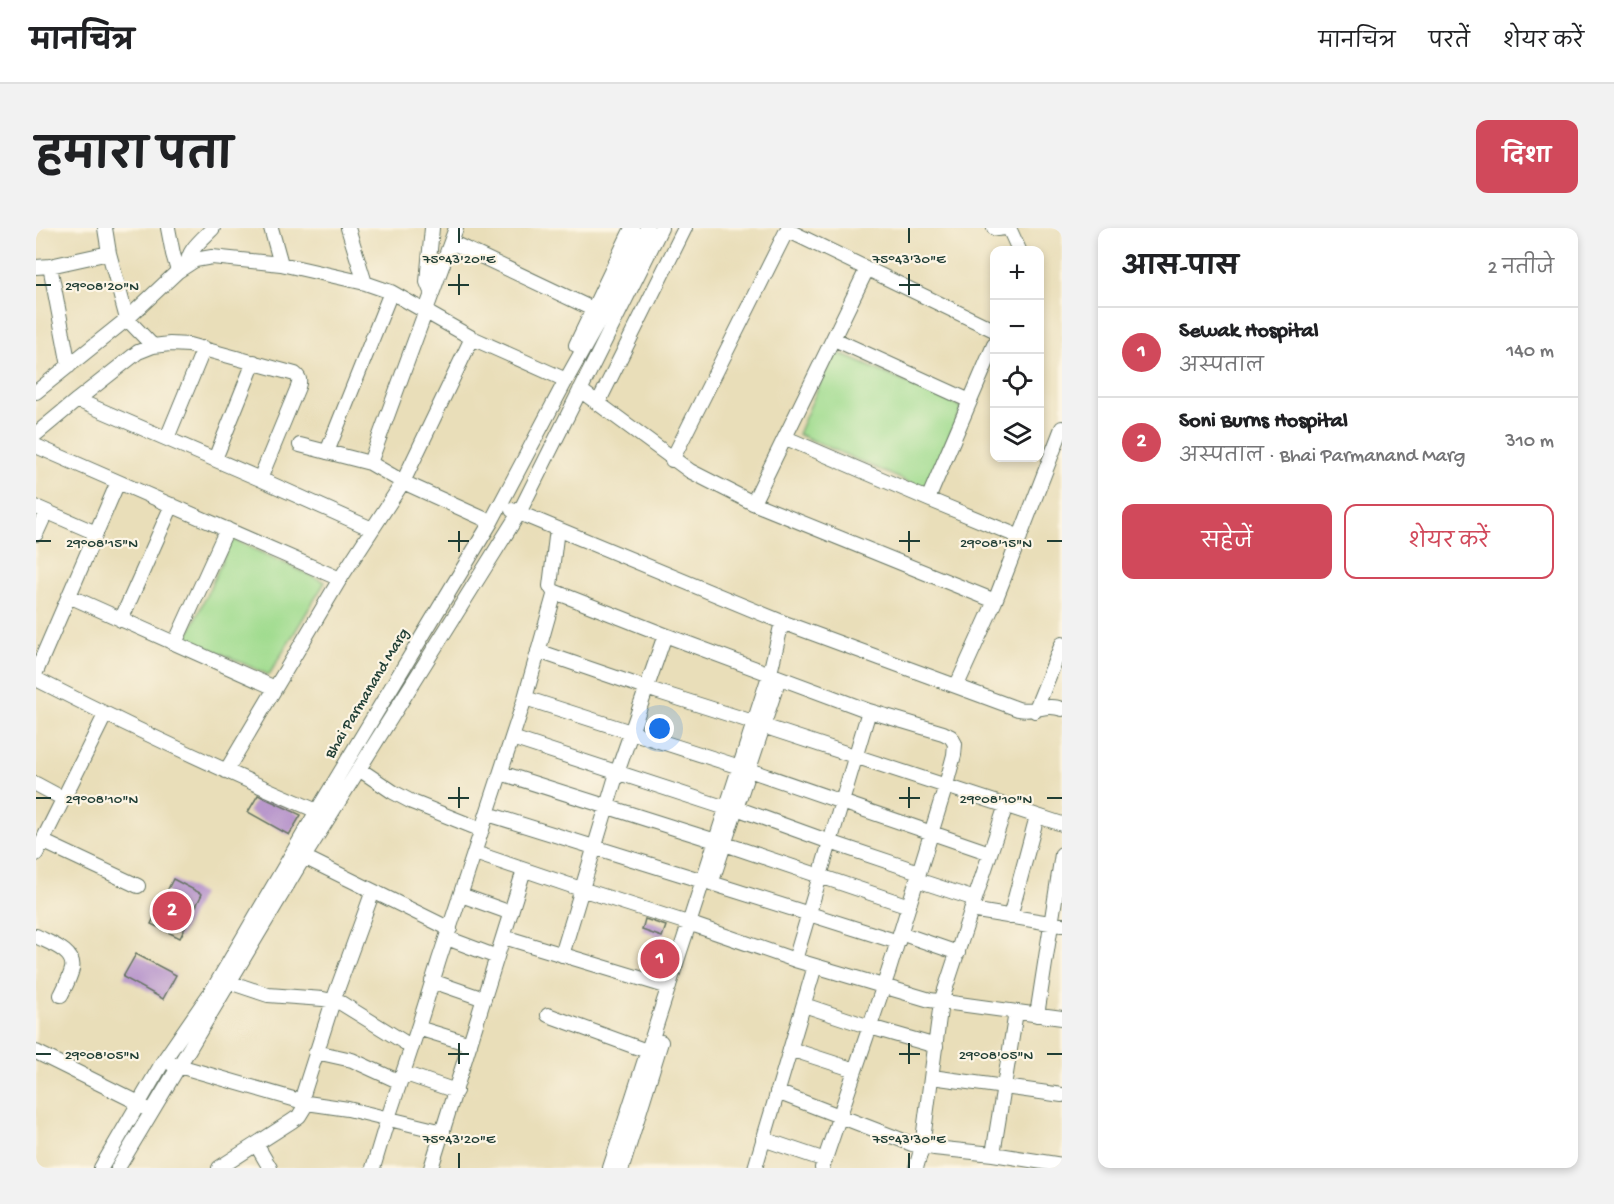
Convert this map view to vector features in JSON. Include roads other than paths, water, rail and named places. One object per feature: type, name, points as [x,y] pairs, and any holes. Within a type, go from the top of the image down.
[{"type":"street","points":[[105,228],[109,253],[127,319],[153,346]]},
{"type":"street","points":[[168,228],[172,254],[183,268]]},
{"type":"street","points":[[183,268],[190,253],[213,228]]},
{"type":"street","points":[[270,228],[281,264]]},
{"type":"street","points":[[348,228],[365,283]]},
{"type":"street","points":[[432,228],[427,282],[432,294]]},
{"type":"street","points":[[370,463],[456,228]]},
{"type":"street","name":"Bhai Parmanand Marg","points":[[118,1168],[304,857],[322,814],[359,769],[519,513],[661,228]]},
{"type":"street","points":[[598,403],[685,228]]},
{"type":"street","points":[[993,228],[1007,228],[1017,246]]},
{"type":"street","points":[[672,460],[788,229],[990,328]]},
{"type":"street","name":"Bhai Parmanand Marg","points":[[101,1168],[164,1060],[215,986],[322,814],[491,522],[637,230]]},
{"type":"street","points":[[451,242],[598,312]]},
{"type":"street","points":[[69,366],[43,266],[109,253]]},
{"type":"street","points":[[36,392],[127,319],[183,268],[195,260],[212,257],[281,264],[365,283],[390,292],[472,338],[563,378]]},
{"type":"street","points":[[753,502],[867,269]]},
{"type":"street","points":[[327,452],[390,292]]},
{"type":"street","points":[[226,771],[340,579],[402,482],[472,338]]},
{"type":"street","points":[[834,339],[970,401]]},
{"type":"street","points":[[36,434],[138,352],[153,346],[189,345],[295,374],[298,377],[300,381],[260,478]]},
{"type":"street","points":[[167,438],[204,348]]},
{"type":"street","points":[[928,499],[990,354]]},
{"type":"street","points":[[214,459],[254,362]]},
{"type":"street","points":[[580,390],[672,460],[690,471],[753,502],[995,601]]},
{"type":"street","points":[[77,399],[372,529]]},
{"type":"street","points":[[957,685],[995,601],[1062,428]]},
{"type":"street","points":[[786,438],[1020,537]]},
{"type":"street","points":[[300,445],[370,463],[402,482],[491,522]]},
{"type":"street","points":[[36,446],[340,579]]},
{"type":"street","points":[[36,672],[118,482]]},
{"type":"street","points":[[500,505],[782,622],[1018,709],[1035,711],[1054,706],[1062,709]]},
{"type":"street","points":[[121,620],[172,506]]},
{"type":"street","points":[[36,534],[41,509],[96,533]]},
{"type":"street","points":[[557,529],[550,586],[555,592],[869,711],[943,733],[951,737],[955,744],[946,785],[909,906],[824,1164],[763,1139]]},
{"type":"street","points":[[175,643],[227,530]]},
{"type":"street","points":[[374,1168],[432,981],[525,698],[555,592]]},
{"type":"street","points":[[69,596],[275,688]]},
{"type":"street","points":[[622,1168],[665,1013],[774,676],[782,622]]},
{"type":"street","points":[[562,954],[606,807],[665,635]]},
{"type":"street","points":[[1035,711],[1062,644]]},
{"type":"street","points":[[538,651],[1062,824]]},
{"type":"street","points":[[36,680],[105,715],[322,814]]},
{"type":"street","points":[[525,698],[744,768],[990,853]]},
{"type":"street","points":[[795,960],[869,711]]},
{"type":"street","points":[[105,715],[39,847],[138,886]]},
{"type":"street","points":[[512,738],[731,808],[830,843],[918,876],[973,905],[1010,917],[1057,925]]},
{"type":"street","points":[[359,769],[393,792],[482,830]]},
{"type":"street","points":[[501,773],[720,842],[909,906]]},
{"type":"street","points":[[36,784],[64,799]]},
{"type":"street","points":[[916,1168],[922,1147],[942,1002],[1006,805]]},
{"type":"street","points":[[488,814],[809,914],[958,953]]},
{"type":"street","points":[[1010,917],[1037,816]]},
{"type":"street","points":[[475,853],[795,960],[930,1000],[1062,1018]]},
{"type":"street","points":[[1037,1014],[1057,925],[1062,854]]},
{"type":"street","points":[[304,857],[497,957]]},
{"type":"street","points":[[431,1168],[524,870]]},
{"type":"street","points":[[219,1168],[299,1116],[316,1052],[373,891]]},
{"type":"street","points":[[461,896],[511,913]]},
{"type":"street","points":[[665,1013],[669,987],[693,924]]},
{"type":"street","points":[[36,936],[68,953],[72,958],[73,966],[61,995]]},
{"type":"street","points":[[504,937],[669,987]]},
{"type":"street","points":[[755,1168],[815,966]]},
{"type":"street","points":[[432,981],[484,999]]},
{"type":"street","points":[[229,982],[268,995],[333,1001],[349,1007],[412,1047]]},
{"type":"street","points":[[804,1005],[936,1046]]},
{"type":"street","points":[[993,1154],[1016,1012]]},
{"type":"street","points":[[548,1015],[653,1053]]},
{"type":"street","points":[[418,1028],[470,1044]]},
{"type":"street","points":[[790,1049],[855,1070]]},
{"type":"street","points":[[36,1052],[139,1103],[151,1113]]},
{"type":"street","points":[[316,1052],[352,1060],[402,1077],[456,1091]]},
{"type":"street","points":[[610,1168],[653,1053]]},
{"type":"street","points":[[164,1060],[304,1102],[348,1109],[443,1132]]},
{"type":"street","points":[[932,1077],[1062,1095]]},
{"type":"street","points":[[777,1092],[922,1147],[1062,1164]]},
{"type":"street","points":[[256,1144],[270,1168]]},
{"type":"place","name":"Soni Burns Hospital","points":[[172,911]]},
{"type":"place","name":"Sewak Hospital","points":[[660,959]]}]
